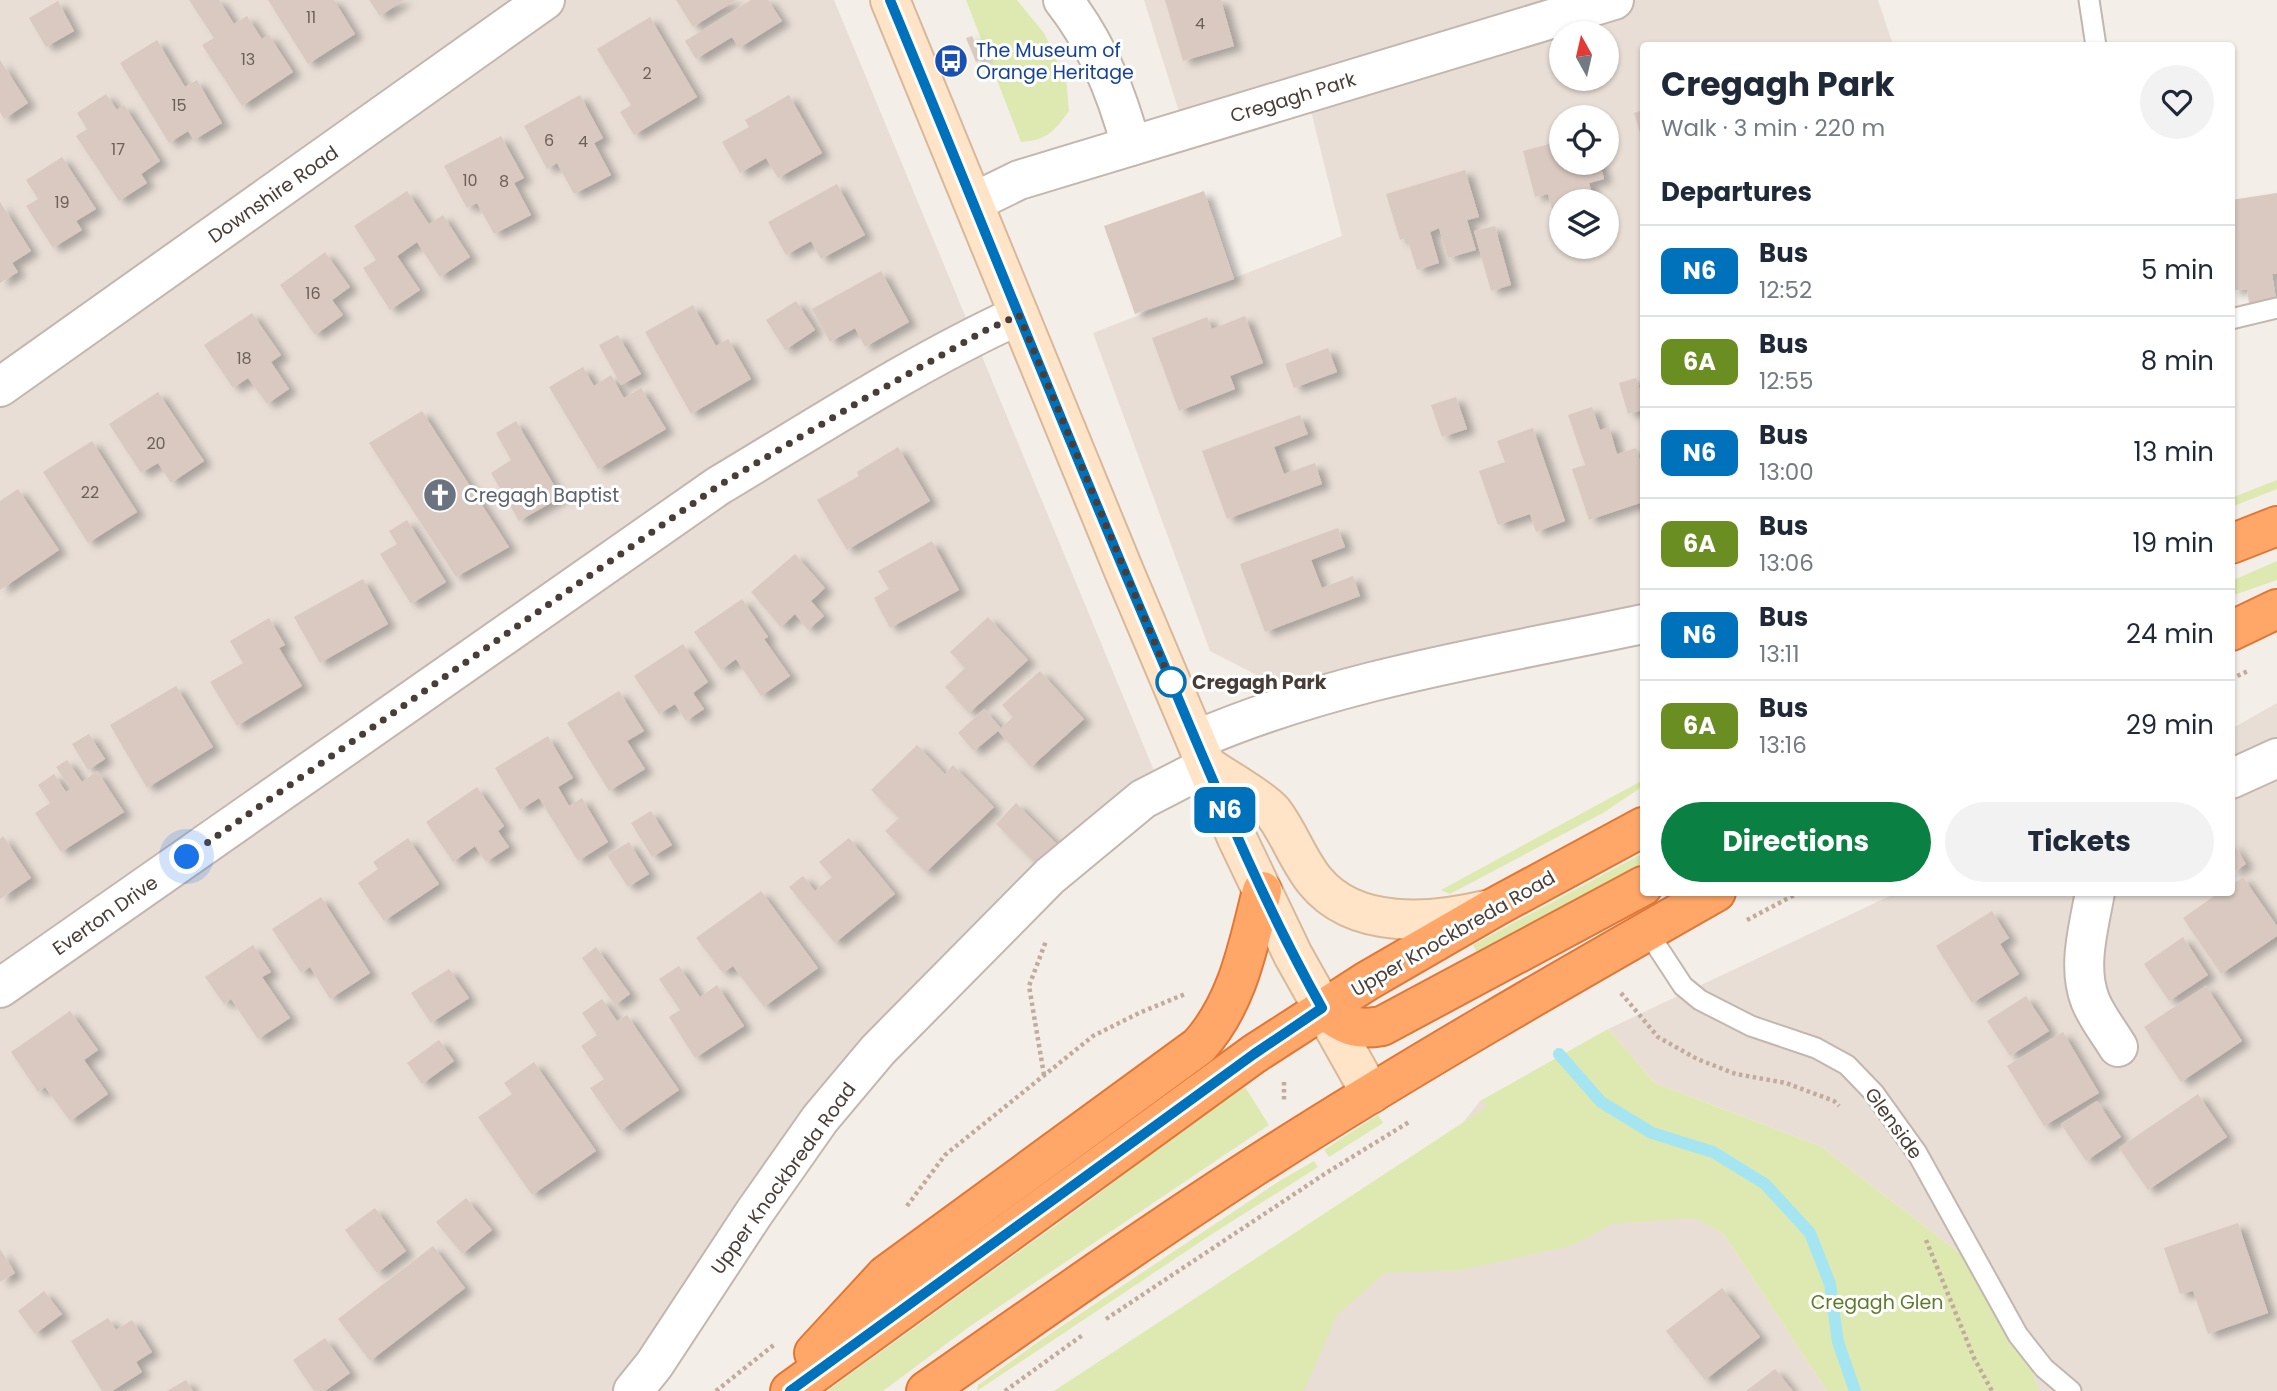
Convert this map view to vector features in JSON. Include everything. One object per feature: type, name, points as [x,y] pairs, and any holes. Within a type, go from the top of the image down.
[{"type":"highway","points":[[2235,542],[2277,526]]},
{"type":"highway","points":[[2235,629],[2277,609]]},
{"type":"highway","name":"Upper Knockbreda Road","points":[[790,1391],[1322,1008],[1495,907],[1640,829]]},
{"type":"highway","points":[[1322,1008],[1341,1023],[1364,1029],[1382,1026],[1640,888]]},
{"type":"highway","points":[[780,1391],[886,1275],[1199,1046],[1214,1030],[1229,1003],[1244,963],[1262,891]]},
{"type":"highway","points":[[926,1391],[1111,1262],[1303,1136],[1709,896]]},
{"type":"street","name":"Downshire Road","points":[[0,387],[545,0]]},
{"type":"street","points":[[890,0],[1201,753],[1262,891],[1322,1008],[1371,1094]]},
{"type":"street","points":[[1063,0],[1080,22],[1107,72],[1130,146]]},
{"type":"street","name":"Cregagh Park","points":[[974,202],[1019,180],[1614,0]]},
{"type":"street","name":"Everton Drive","points":[[0,988],[718,486],[864,399],[986,330],[1019,315]]},
{"type":"street","name":"Upper Knockbreda Road","points":[[633,1391],[654,1366],[754,1213],[820,1119],[878,1050],[1050,876],[1238,722],[1305,699],[1409,673],[1640,625]]},
{"type":"street","points":[[1201,753],[1272,810],[1302,863],[1316,882],[1339,901],[1361,911],[1394,919],[1455,917],[1495,907]]},
{"type":"street","points":[[2235,777],[2277,758]]},
{"type":"street","points":[[2094,896],[2084,962],[2084,982],[2090,1002],[2118,1047]]},
{"type":"lane","points":[[2089,0],[2095,42]]},
{"type":"lane","points":[[2235,318],[2277,308]]},
{"type":"lane","name":"Glenside","points":[[1647,931],[1683,986],[1700,1000],[1751,1026],[1816,1048],[1847,1065],[1874,1093],[1917,1153],[2018,1335],[2044,1368],[2071,1391]]},
{"type":"path","points":[[1620,992],[1658,1037],[1696,1059],[1736,1074],[1786,1083],[1834,1101],[1844,1110]]},
{"type":"path","points":[[905,1209],[945,1155],[1093,1036],[1139,1013],[1189,993]]},
{"type":"path","points":[[1034,1013],[1044,1075]]},
{"type":"path","points":[[1269,1044],[1283,1066],[1284,1105],[1326,1173]]},
{"type":"path","points":[[1102,1322],[1326,1173],[1416,1118]]},
{"type":"path","points":[[1923,1231],[1974,1357],[1992,1391]]},
{"type":"path","points":[[1005,1391],[1091,1329]]},
{"type":"shaded area","points":[[0,0],[834,0],[1155,773],[1059,854],[619,1391],[0,1391]]},
{"type":"shaded area","points":[[1144,0],[1878,0],[1892,42],[1640,42],[1640,607],[1276,685],[1210,651],[1093,333],[1342,236],[1302,75],[1179,112]]},
{"type":"shaded area","points":[[2277,703],[2277,1391],[2039,1391],[2004,1287],[1820,1146],[1655,1083],[1608,1029],[1890,896],[2235,896],[2235,727]]},
{"type":"shaded area","points":[[1480,1101],[1723,1233],[1827,1391],[1251,1391]]},
{"type":"green space","points":[[966,0],[1017,0],[1044,33],[1066,79],[1069,111],[1054,130],[1044,137],[1021,142]]},
{"type":"green space","points":[[2277,480],[2277,489],[2235,505],[2235,496]]},
{"type":"green space","points":[[2277,561],[2277,580],[2235,595],[2235,579]]},
{"type":"green space","points":[[1640,782],[1640,788],[1603,813],[1450,894],[1441,890]]},
{"type":"green space","points":[[1640,855],[1640,867],[1479,956],[1473,945]]},
{"type":"green space","points":[[1608,1029],[1655,1083],[1820,1146],[2004,1287],[2039,1391],[1827,1391],[1723,1233],[1694,1218],[1613,1224],[1571,1246],[1462,1270],[1385,1273],[1337,1315],[1304,1391],[1054,1391],[1488,1106],[1480,1101]]},
{"type":"green space","points":[[1245,1087],[1269,1125],[969,1327],[883,1391],[827,1391],[1084,1205],[1178,1133]]},
{"type":"green space","points":[[1378,1115],[1383,1123],[1329,1157],[1324,1150]]},
{"type":"green space","points":[[1314,1161],[1318,1167],[1209,1236],[977,1391],[978,1385],[1041,1340],[1281,1180]]},
{"type":"building","points":[[189,0],[219,0],[234,24],[247,16],[262,39],[269,35],[293,72],[242,106],[202,45],[214,38]]},
{"type":"building","points":[[268,0],[334,0],[355,34],[308,64]]},
{"type":"building","points":[[369,0],[404,0],[380,16]]},
{"type":"building","points":[[676,0],[736,0],[693,27]]},
{"type":"building","points":[[751,0],[768,0],[782,21],[739,48],[732,37],[696,59],[685,41]]},
{"type":"building","points":[[1165,0],[1221,0],[1234,46],[1183,61]]},
{"type":"building","points":[[58,1],[74,31],[46,47],[29,18]]},
{"type":"building","points":[[650,17],[697,97],[634,135],[620,112],[631,105],[597,49]]},
{"type":"building","points":[[972,36],[982,59],[976,62],[966,38]]},
{"type":"building","points":[[157,40],[185,87],[197,80],[222,123],[194,140],[188,131],[169,143],[120,63]]},
{"type":"building","points":[[0,60],[28,103],[4,119],[0,112]]},
{"type":"building","points":[[106,94],[117,110],[124,105],[160,161],[141,174],[147,183],[119,201],[76,136],[87,129],[77,113]]},
{"type":"building","points":[[580,95],[603,138],[594,143],[611,175],[574,194],[557,163],[547,169],[524,126]]},
{"type":"building","points":[[789,95],[822,153],[778,178],[766,158],[740,173],[722,142],[749,127],[745,120]]},
{"type":"building","points":[[1640,111],[1640,133],[1634,113]]},
{"type":"building","points":[[501,136],[524,178],[514,183],[531,215],[494,234],[477,203],[467,208],[444,166]]},
{"type":"building","points":[[1549,144],[1549,175],[1603,175],[1604,179],[1589,183],[1591,189],[1549,189],[1549,198],[1548,194],[1535,197],[1523,151]]},
{"type":"building","points":[[62,157],[96,209],[76,221],[82,230],[53,248],[26,206],[38,199],[26,180]]},
{"type":"building","points":[[1465,170],[1479,217],[1467,220],[1476,250],[1448,258],[1439,228],[1430,232],[1439,263],[1417,270],[1407,238],[1400,240],[1386,194]]},
{"type":"building","points":[[837,184],[865,235],[821,259],[811,241],[786,255],[768,222]]},
{"type":"building","points":[[407,191],[429,224],[443,215],[470,257],[440,277],[417,242],[397,256],[420,290],[390,310],[363,268],[376,260],[354,226]]},
{"type":"building","points":[[1204,191],[1234,279],[1135,314],[1104,226]]},
{"type":"building","points":[[2277,193],[2277,274],[2272,274],[2276,299],[2249,303],[2247,289],[2235,290],[2235,199]]},
{"type":"building","points":[[0,202],[31,251],[12,263],[18,272],[0,283]]},
{"type":"building","points":[[1495,226],[1511,285],[1491,291],[1474,231]]},
{"type":"building","points":[[325,252],[350,287],[332,300],[343,315],[315,335],[280,285]]},
{"type":"building","points":[[881,271],[909,322],[865,347],[855,328],[830,342],[812,309]]},
{"type":"building","points":[[796,301],[815,330],[785,350],[766,320]]},
{"type":"building","points":[[693,305],[716,346],[728,339],[751,379],[691,414],[645,332]]},
{"type":"building","points":[[252,313],[281,355],[271,362],[289,389],[267,404],[248,378],[233,388],[204,345]]},
{"type":"building","points":[[1245,316],[1263,363],[1230,376],[1235,389],[1179,411],[1152,338],[1207,317],[1212,329]]},
{"type":"building","points":[[618,335],[641,374],[621,385],[599,345]]},
{"type":"building","points":[[1328,348],[1337,372],[1294,388],[1285,364]]},
{"type":"building","points":[[583,367],[594,386],[611,375],[624,398],[641,388],[666,429],[598,469],[549,387]]},
{"type":"building","points":[[1636,378],[1640,391],[1640,411],[1628,414],[1619,383]]},
{"type":"building","points":[[158,392],[204,461],[171,483],[158,463],[141,473],[109,424]]},
{"type":"building","points":[[1456,397],[1467,429],[1442,437],[1431,405]]},
{"type":"building","points":[[1592,407],[1600,430],[1609,427],[1617,454],[1636,448],[1640,461],[1640,503],[1589,520],[1572,469],[1585,465],[1568,415]]},
{"type":"building","name":"Cregagh Baptist","points":[[422,411],[509,547],[456,577],[369,443]]},
{"type":"building","points":[[1300,415],[1308,434],[1274,447],[1284,474],[1315,463],[1322,484],[1227,519],[1202,451]]},
{"type":"building","points":[[516,421],[561,497],[519,521],[491,473],[511,460],[496,433]]},
{"type":"building","points":[[1533,428],[1565,521],[1536,532],[1530,514],[1498,525],[1479,471],[1505,462],[1497,441]]},
{"type":"building","points":[[92,441],[137,512],[88,543],[43,472]]},
{"type":"building","points":[[898,447],[930,501],[847,550],[817,500],[859,476],[857,472]]},
{"type":"building","points":[[18,489],[59,550],[0,590],[0,501]]},
{"type":"building","points":[[407,520],[446,582],[411,604],[380,554],[397,544],[389,531]]},
{"type":"building","points":[[1338,528],[1345,547],[1311,560],[1322,588],[1353,576],[1360,596],[1265,632],[1240,564]]},
{"type":"building","points":[[932,541],[959,590],[890,628],[874,598],[889,589],[878,571]]},
{"type":"building","points":[[795,554],[825,588],[811,601],[824,616],[808,630],[795,614],[781,627],[751,592]]},
{"type":"building","points":[[363,579],[388,624],[320,663],[294,617]]},
{"type":"building","points":[[742,599],[768,637],[764,639],[790,676],[761,696],[736,659],[721,670],[694,632]]},
{"type":"building","points":[[988,617],[1028,660],[969,713],[945,687],[965,668],[950,652]]},
{"type":"building","points":[[269,618],[285,645],[279,648],[302,686],[237,726],[210,682],[243,663],[230,641]]},
{"type":"building","points":[[683,644],[708,682],[693,693],[704,709],[686,721],[675,704],[659,714],[634,676]]},
{"type":"building","points":[[1040,671],[1084,719],[1031,767],[998,731],[974,751],[958,733],[984,709],[1001,728],[1013,717],[1002,705]]},
{"type":"building","points":[[176,686],[213,747],[147,788],[110,725]]},
{"type":"building","points":[[619,691],[644,731],[627,741],[645,769],[609,791],[567,723]]},
{"type":"building","points":[[89,734],[105,759],[88,770],[72,744]]},
{"type":"building","points":[[548,736],[573,778],[558,787],[569,806],[582,798],[608,842],[578,861],[539,798],[520,810],[495,768]]},
{"type":"building","points":[[917,745],[945,774],[953,765],[994,807],[926,872],[885,831],[899,818],[871,790]]},
{"type":"building","points":[[67,760],[82,782],[97,771],[124,812],[61,852],[35,813],[50,803],[38,785],[54,774],[66,792],[71,789],[56,767]]},
{"type":"building","points":[[477,787],[504,826],[498,831],[509,847],[486,862],[475,846],[453,862],[426,822]]},
{"type":"building","points":[[1016,803],[1060,847],[1040,868],[996,824]]},
{"type":"building","points":[[651,811],[672,845],[652,857],[631,823]]},
{"type":"building","points":[[3,836],[31,878],[0,899],[0,839]]},
{"type":"building","points":[[408,838],[439,884],[384,921],[358,883],[378,869],[373,862]]},
{"type":"building","points":[[849,838],[895,894],[835,943],[789,887],[803,876],[815,891],[832,877],[819,862]]},
{"type":"building","points":[[629,842],[649,874],[628,887],[607,855]]},
{"type":"building","points":[[2235,847],[2246,864],[2235,871]]},
{"type":"building","points":[[2243,877],[2277,926],[2277,936],[2221,974],[2183,918],[2214,896],[2235,896],[2235,882]]},
{"type":"building","points":[[761,891],[818,968],[764,1007],[733,966],[723,973],[696,938]]},
{"type":"building","points":[[321,897],[370,973],[330,999],[310,967],[301,973],[272,929]]},
{"type":"building","points":[[1992,911],[2009,938],[2000,944],[2019,974],[1972,1003],[1936,946]]},
{"type":"building","points":[[2183,937],[2208,975],[2169,1001],[2144,964]]},
{"type":"building","points":[[253,945],[271,972],[262,977],[290,1018],[258,1039],[231,999],[224,1004],[205,977]]},
{"type":"building","points":[[596,947],[630,994],[615,1005],[582,958]]},
{"type":"building","points":[[679,966],[700,997],[717,985],[744,1026],[695,1058],[669,1017],[680,1010],[659,979]]},
{"type":"building","points":[[449,969],[469,998],[431,1023],[411,993]]},
{"type":"building","points":[[2206,986],[2242,1041],[2181,1082],[2144,1027]]},
{"type":"building","points":[[2026,996],[2049,1031],[2010,1056],[1987,1021]]},
{"type":"building","points":[[602,999],[617,1021],[627,1015],[679,1090],[620,1131],[590,1088],[604,1079],[581,1046],[597,1035],[582,1013]]},
{"type":"building","points":[[70,1011],[98,1050],[84,1060],[108,1094],[70,1121],[45,1087],[38,1092],[11,1052]]},
{"type":"building","points":[[2063,1032],[2099,1093],[2044,1126],[2007,1066]]},
{"type":"building","points":[[439,1040],[454,1061],[422,1084],[407,1063]]},
{"type":"building","points":[[534,1062],[596,1151],[532,1195],[478,1117],[512,1094],[504,1083]]},
{"type":"building","points":[[2198,1094],[2227,1137],[2148,1190],[2119,1148]]},
{"type":"building","points":[[2097,1101],[2121,1137],[2086,1161],[2061,1124]]},
{"type":"building","points":[[466,1198],[492,1230],[462,1254],[436,1222]]},
{"type":"building","points":[[375,1208],[406,1251],[377,1273],[345,1230]]},
{"type":"building","points":[[2238,1223],[2268,1313],[2208,1334],[2193,1291],[2180,1294],[2164,1248]]},
{"type":"building","points":[[433,1246],[465,1288],[370,1361],[338,1319]]},
{"type":"building","points":[[0,1249],[15,1273],[0,1282]]},
{"type":"building","points":[[1722,1288],[1760,1337],[1705,1380],[1666,1331]]},
{"type":"building","points":[[44,1291],[62,1314],[35,1334],[18,1311]]},
{"type":"building","points":[[108,1318],[116,1330],[132,1320],[152,1352],[136,1362],[142,1372],[112,1391],[102,1391],[71,1341]]},
{"type":"building","points":[[325,1338],[350,1373],[325,1391],[314,1391],[293,1360]]},
{"type":"building","points":[[1775,1369],[1793,1391],[1746,1391]]},
{"type":"building","points":[[186,1380],[193,1391],[167,1391]]},
{"type":"waterway","name":"Cregagh Glen","points":[[1559,1054],[1601,1102],[1652,1133],[1713,1152],[1765,1184],[1810,1233],[1830,1284],[1838,1342],[1855,1391]]},
{"type":"bus line","name":"N6","points":[[790,1391],[1254,1054],[1322,1008],[1293,955],[1237,838],[1124,571],[890,0]]},
{"type":"place","name":"The Museum of Orange Heritage","points":[[951,61]]},
{"type":"place","name":"Cregagh Baptist","points":[[440,495]]},
{"type":"place","name":"Cregagh Park","points":[[1171,682]]},
{"type":"route","points":[[187,857],[718,486],[864,399],[986,330],[1019,315],[1171,682]]}]
